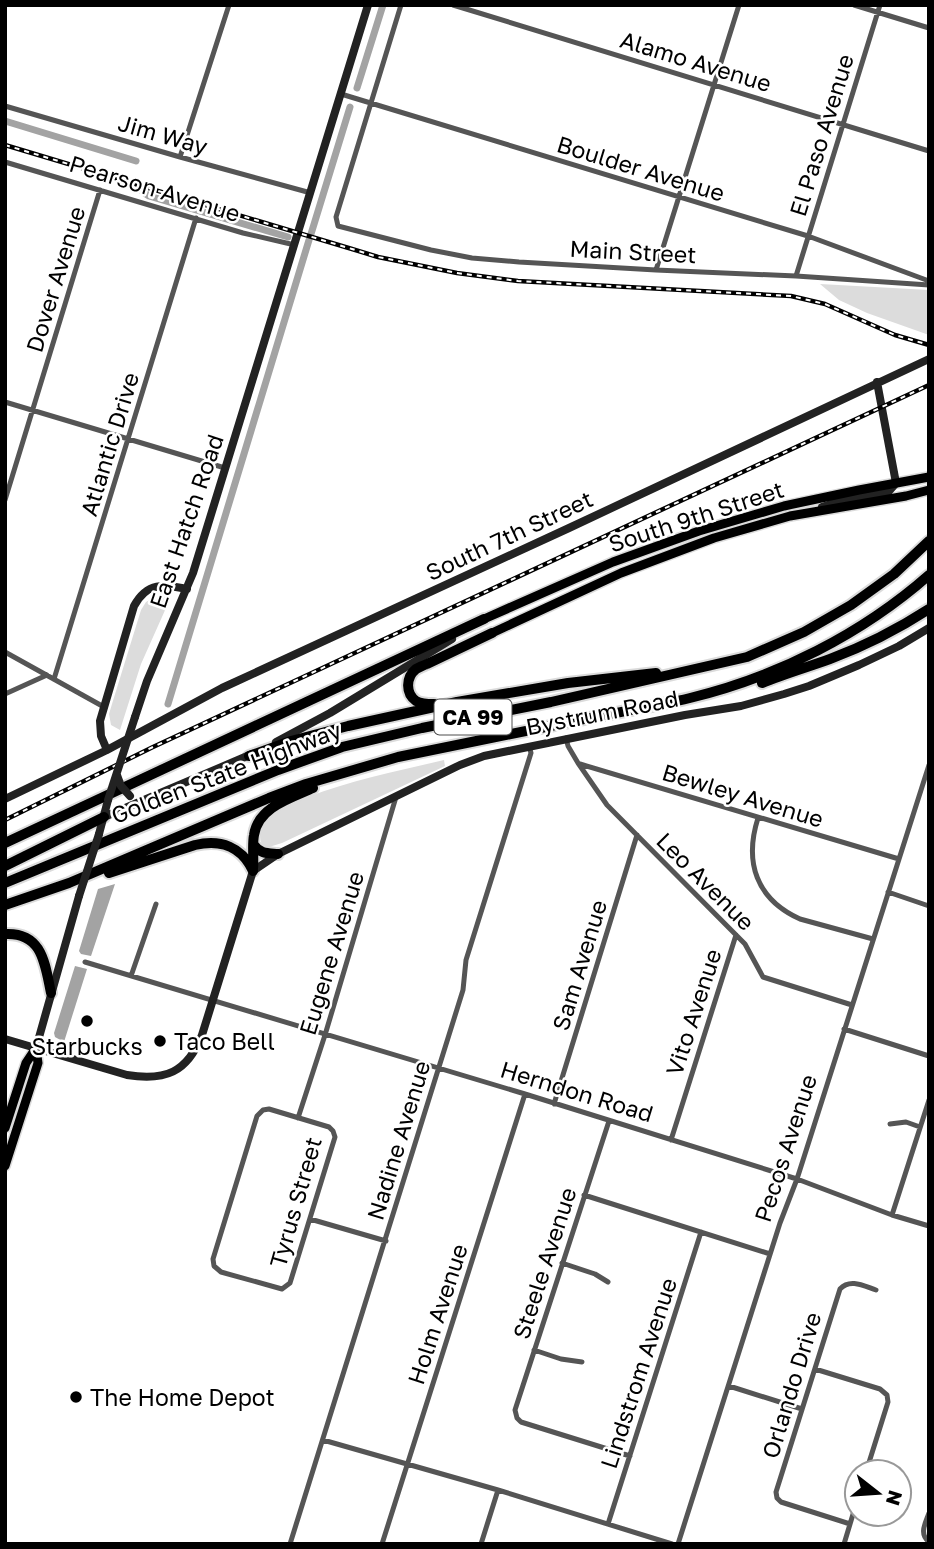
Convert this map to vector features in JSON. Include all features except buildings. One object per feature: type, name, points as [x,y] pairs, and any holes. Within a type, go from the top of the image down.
[{"type":"highway","name":"Golden State Highway","points":[[5,883],[278,770],[342,747],[704,668],[764,651],[828,619],[883,582],[929,541]]},
{"type":"highway","name":"Golden State Highway","points":[[5,905],[69,883],[269,798],[362,766],[691,698],[766,673],[848,634],[894,604],[929,575]]},
{"type":"highway","points":[[691,698],[752,686],[829,659],[890,632],[929,608]]},
{"type":"highway","points":[[5,843],[485,619]]},
{"type":"highway","points":[[457,702],[432,704],[416,701],[409,691],[411,674],[416,669],[492,634]]},
{"type":"highway","points":[[248,756],[348,726],[457,702],[568,683],[704,668]]},
{"type":"highway","points":[[253,871],[253,838],[257,825],[270,809],[362,766]]},
{"type":"highway","points":[[5,866],[104,817]]},
{"type":"highway","points":[[69,883],[195,845],[210,843],[240,852],[253,871]]},
{"type":"highway","points":[[254,845],[261,852],[278,853]]},
{"type":"highway","points":[[5,933],[27,938],[41,951],[51,993]]},
{"type":"main road","name":"South 9th Street","points":[[485,619],[613,562],[699,531],[784,506],[929,477]]},
{"type":"main road","points":[[896,483],[909,489],[925,490]]},
{"type":"main road","name":"South 9th Street","points":[[492,634],[621,573],[702,542],[790,516],[906,496],[925,490]]},
{"type":"main road","points":[[699,531],[702,542]]},
{"type":"main road","name":"East Hatch Road","points":[[5,1128],[26,1063],[36,1048]]},
{"type":"main road","name":"East Hatch Road","points":[[5,1166],[38,1063],[36,1048]]},
{"type":"street","points":[[180,157],[229,5]]},
{"type":"street","name":"East Hatch Road","points":[[36,1048],[108,800],[147,681],[187,589],[368,5]]},
{"type":"street","points":[[370,103],[401,5]]},
{"type":"street","name":"Alamo Avenue","points":[[453,5],[929,151]]},
{"type":"street","points":[[656,270],[738,5]]},
{"type":"street","points":[[854,5],[929,28]]},
{"type":"street","name":"El Paso Avenue","points":[[796,276],[880,5]]},
{"type":"street","name":"Boulder Avenue","points":[[341,94],[808,236],[929,283]]},
{"type":"street","name":"Main Street","points":[[370,103],[335,217],[338,226],[472,258],[929,283]]},
{"type":"street","name":"Jim Way","points":[[5,106],[311,193]]},
{"type":"street","name":"Pearson Avenue","points":[[5,162],[243,233],[295,245]]},
{"type":"street","name":"Dover Avenue","points":[[5,500],[100,190]]},
{"type":"street","name":"Atlantic Drive","points":[[54,679],[196,218]]},
{"type":"street","name":"South 7th Street","points":[[5,799],[107,750],[222,688],[929,359]]},
{"type":"street","points":[[790,516],[843,500],[890,491],[896,483],[877,382]]},
{"type":"street","points":[[5,402],[225,468]]},
{"type":"street","points":[[107,750],[101,736],[100,720],[134,606],[143,594],[155,586],[168,585],[187,589]]},
{"type":"street","points":[[104,817],[248,756],[330,713],[485,619]]},
{"type":"street","name":"Bystrum Road","points":[[253,871],[278,853],[472,760],[566,738],[741,706],[796,690],[881,655],[929,628]]},
{"type":"street","points":[[5,652],[104,707]]},
{"type":"street","points":[[5,694],[47,675]]},
{"type":"street","name":"Leo Avenue","points":[[566,738],[578,764],[607,805],[745,944],[764,977],[852,1004]]},
{"type":"street","name":"Nadine Avenue","points":[[290,1544],[463,989],[466,960],[531,754],[529,746]]},
{"type":"street","name":"Bewley Avenue","points":[[578,764],[899,859]]},
{"type":"street","name":"Pecos Avenue","points":[[678,1544],[929,765]]},
{"type":"street","points":[[117,773],[121,786],[130,796],[151,797]]},
{"type":"street","name":"Eugene Avenue","points":[[298,1118],[396,797]]},
{"type":"street","points":[[758,818],[752,860],[761,886],[773,902],[800,919],[873,939]]},
{"type":"street","name":"Sam Avenue","points":[[554,1104],[637,835]]},
{"type":"street","points":[[5,1039],[127,1075],[146,1078],[164,1075],[180,1067],[191,1056],[202,1035],[253,871]]},
{"type":"street","points":[[888,892],[929,906]]},
{"type":"street","points":[[131,976],[156,904]]},
{"type":"street","name":"Vito Avenue","points":[[671,1140],[736,935]]},
{"type":"street","name":"Herndon Road","points":[[85,962],[797,1179],[929,1226]]},
{"type":"street","points":[[844,1029],[929,1056]]},
{"type":"street","name":"Holm Avenue","points":[[382,1544],[525,1094]]},
{"type":"street","points":[[892,1215],[929,1100]]},
{"type":"street","name":"Tyrus Street","points":[[270,1109],[329,1127],[333,1131],[334,1140],[310,1219],[290,1283],[286,1288],[278,1289],[221,1272],[214,1266],[213,1259],[257,1116],[263,1110],[270,1109]]},
{"type":"street","name":"Steele Avenue","points":[[609,1121],[515,1409],[521,1422],[629,1456]]},
{"type":"street","points":[[890,1124],[906,1122],[920,1127]]},
{"type":"street","points":[[584,1195],[771,1254]]},
{"type":"street","points":[[310,1219],[386,1241]]},
{"type":"street","name":"Lindstrom Avenue","points":[[608,1524],[701,1232]]},
{"type":"street","points":[[562,1263],[608,1282]]},
{"type":"street","name":"Orlando Drive","points":[[843,1522],[781,1502],[776,1492],[840,1289],[845,1284],[852,1283],[876,1290]]},
{"type":"street","points":[[534,1350],[561,1359],[582,1362]]},
{"type":"street","points":[[814,1369],[880,1390],[887,1395],[888,1402],[870,1458]]},
{"type":"street","points":[[729,1386],[802,1409]]},
{"type":"street","points":[[323,1440],[672,1544]]},
{"type":"street","points":[[481,1544],[498,1490]]},
{"type":"street","points":[[927,1540],[923,1531],[929,1514]]},
{"type":"shaded area","points":[[820,284],[929,290],[929,335],[839,300]]},
{"type":"shaded area","points":[[158,595],[167,599],[166,608],[141,664],[120,730],[111,725],[109,714],[141,610],[146,602]]},
{"type":"shaded area","points":[[444,760],[445,766],[282,843],[269,847],[262,845],[260,835],[266,819],[281,807],[375,776]]},
{"type":"shaded area","points":[[115,884],[91,956],[81,954],[79,951],[98,889]]},
{"type":"shaded area","points":[[75,966],[87,969],[64,1042],[55,1037],[54,1033]]},
{"type":"waterway","points":[[357,88],[383,5]]},
{"type":"waterway","points":[[311,234],[350,107]]},
{"type":"waterway","points":[[5,121],[136,161]]},
{"type":"waterway","points":[[143,192],[288,237]]},
{"type":"waterway","points":[[168,704],[309,240]]},
{"type":"railway","points":[[5,145],[378,257],[457,273],[518,281],[791,296],[825,304],[895,335],[929,345]]},
{"type":"railway","points":[[5,820],[153,747],[929,385]]},
{"type":"place","name":"Starbucks","points":[[87,1021]]},
{"type":"place","name":"Taco Bell","points":[[160,1041]]},
{"type":"place","name":"The Home Depot","points":[[76,1397]]}]
